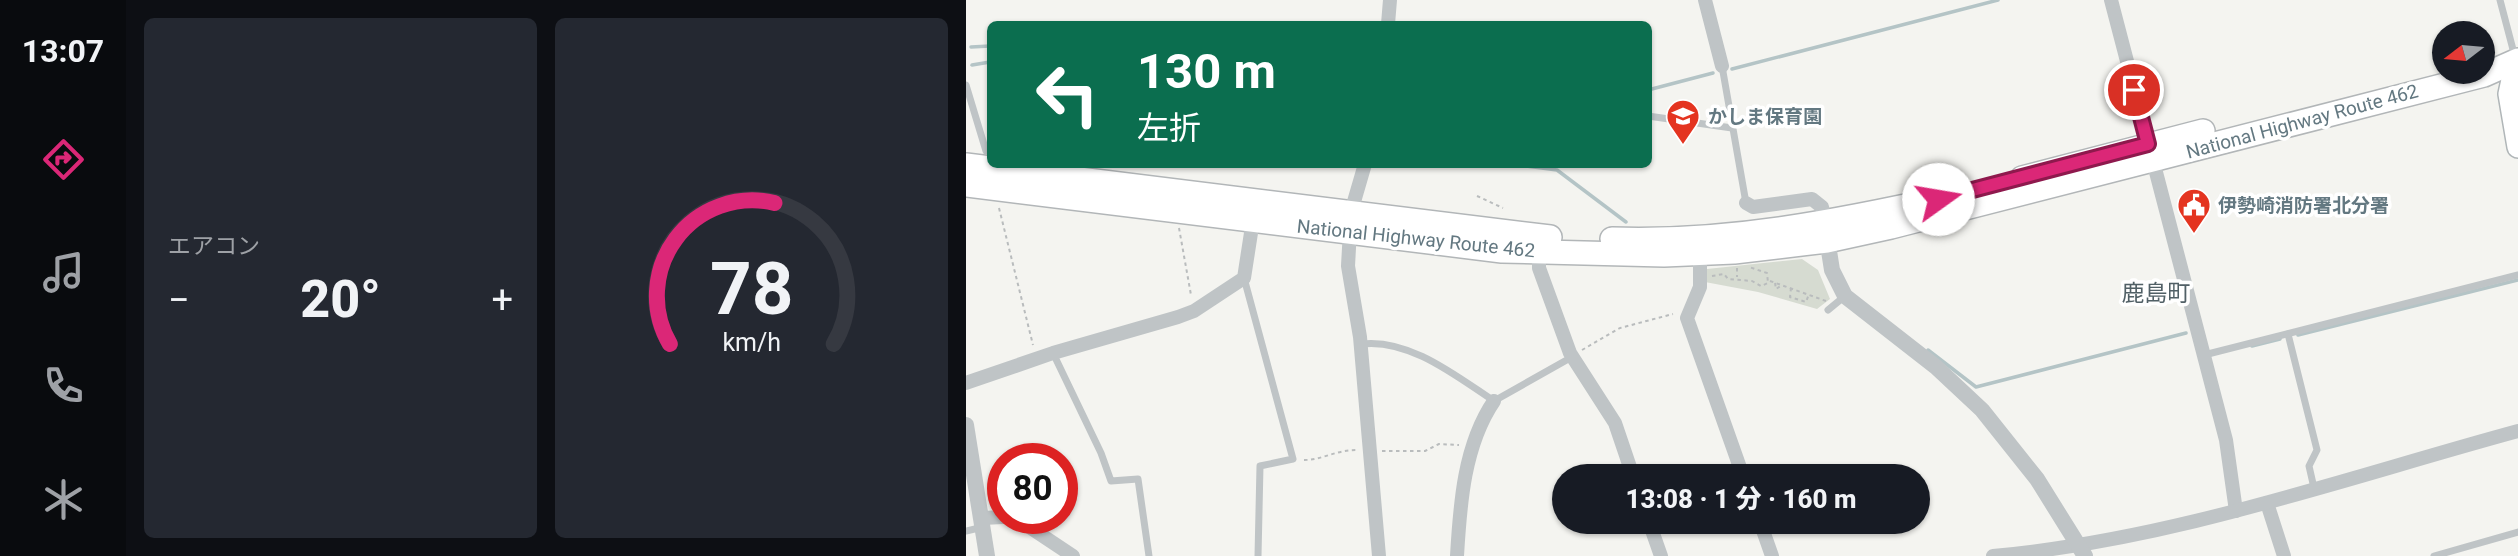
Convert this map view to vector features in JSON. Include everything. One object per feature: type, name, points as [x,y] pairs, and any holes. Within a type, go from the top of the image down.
[{"type":"highway","name":"National Highway Route 462","points":[[2150,153],[2252,132],[2484,75],[2517,63]]},
{"type":"highway","points":[[2496,64],[2517,63]]},
{"type":"highway","name":"National Highway Route 462","points":[[966,165],[1349,222],[1502,251],[1705,260],[2150,153],[2432,77]]},
{"type":"highway","name":"National Highway Route 462","points":[[966,185],[1253,220],[1349,222],[1532,237],[1618,240],[1826,232]]},
{"type":"main road","points":[[2517,63],[2509,94],[2518,147]]},
{"type":"street","points":[[1388,21],[1390,0]]},
{"type":"street","points":[[1705,0],[1722,66]]},
{"type":"street","points":[[2111,0],[2226,440],[2236,511]]},
{"type":"street","points":[[1363,168],[1349,222],[1348,266],[1353,282],[1360,344],[1379,556]]},
{"type":"street","points":[[1746,204],[1753,207],[1812,199],[1822,207],[1832,270],[1845,296],[1936,367],[1982,410],[2037,478],[2082,551]]},
{"type":"street","points":[[966,383],[1053,352],[1194,311],[1244,278],[1253,220]]},
{"type":"street","points":[[1539,252],[1539,268],[1572,357],[1615,423],[1629,464]]},
{"type":"street","points":[[1705,260],[1700,287],[1687,318],[1739,464]]},
{"type":"street","points":[[1457,556],[1466,473],[1472,446],[1494,401]]},
{"type":"street","points":[[966,425],[986,556]]},
{"type":"street","points":[[1993,556],[2082,551],[2267,503],[2518,431]]},
{"type":"street","points":[[2267,503],[2284,556]]},
{"type":"street","points":[[983,523],[987,522]]},
{"type":"street","points":[[1040,534],[1073,556]]},
{"type":"street","points":[[1653,534],[1661,556]]},
{"type":"street","points":[[1764,534],[1772,556]]},
{"type":"lane","points":[[2500,0],[2517,63]]},
{"type":"lane","points":[[1722,66],[1746,204]]},
{"type":"lane","points":[[966,85],[986,151]]},
{"type":"lane","points":[[1652,117],[1732,128]]},
{"type":"lane","points":[[2203,355],[2518,275]]},
{"type":"lane","points":[[1244,278],[1293,458],[1260,466],[1258,556]]},
{"type":"lane","points":[[1828,305],[1845,296]]},
{"type":"lane","points":[[2288,334],[2318,450],[2309,466],[2314,488]]},
{"type":"lane","points":[[1360,344],[1398,348],[1421,356],[1494,401],[1572,357]]},
{"type":"lane","points":[[1053,352],[1101,453],[1111,481],[1138,479],[1149,556]]},
{"type":"lane","points":[[966,531],[983,523]]},
{"type":"lane","points":[[2434,556],[2518,532]]},
{"type":"path","points":[[1000,189],[999,211],[1036,358]]},
{"type":"path","points":[[1477,196],[1503,208]]},
{"type":"path","points":[[1181,210],[1178,228],[1194,311]]},
{"type":"path","points":[[1705,260],[1709,276],[1724,274],[1728,279],[1752,281],[1761,286],[1770,281],[1810,294],[1828,305]]},
{"type":"path","points":[[1747,263],[1752,270],[1767,273],[1770,281]]},
{"type":"path","points":[[1776,283],[1776,289],[1782,285]]},
{"type":"path","points":[[1791,288],[1790,295],[1793,300],[1804,303],[1810,294]]},
{"type":"path","points":[[1572,357],[1620,328],[1646,320],[1688,313]]},
{"type":"shaded area","points":[[1802,259],[1818,270],[1830,299],[1817,309],[1758,292],[1705,282],[1707,269]]},
{"type":"waterway","points":[[1732,69],[1998,0]]},
{"type":"waterway","points":[[971,47],[987,46]]},
{"type":"waterway","points":[[972,65],[987,62]]},
{"type":"waterway","points":[[1652,89],[1713,73]]},
{"type":"waterway","points":[[1542,168],[1557,170],[1626,222]]},
{"type":"waterway","points":[[2298,335],[2518,280]]},
{"type":"waterway","points":[[1928,350],[1976,387],[2186,333]]},
{"type":"waterway","points":[[2252,346],[2280,339]]},
{"type":"place","name":"かしま保育園","points":[[1683,146]]},
{"type":"place","name":"伊勢崎消防署北分署","points":[[2194,235]]},
{"type":"district","name":"鹿島町","points":[[2156,293]]},
{"type":"route","points":[[1938,199],[2148,144],[2134,90]]}]
